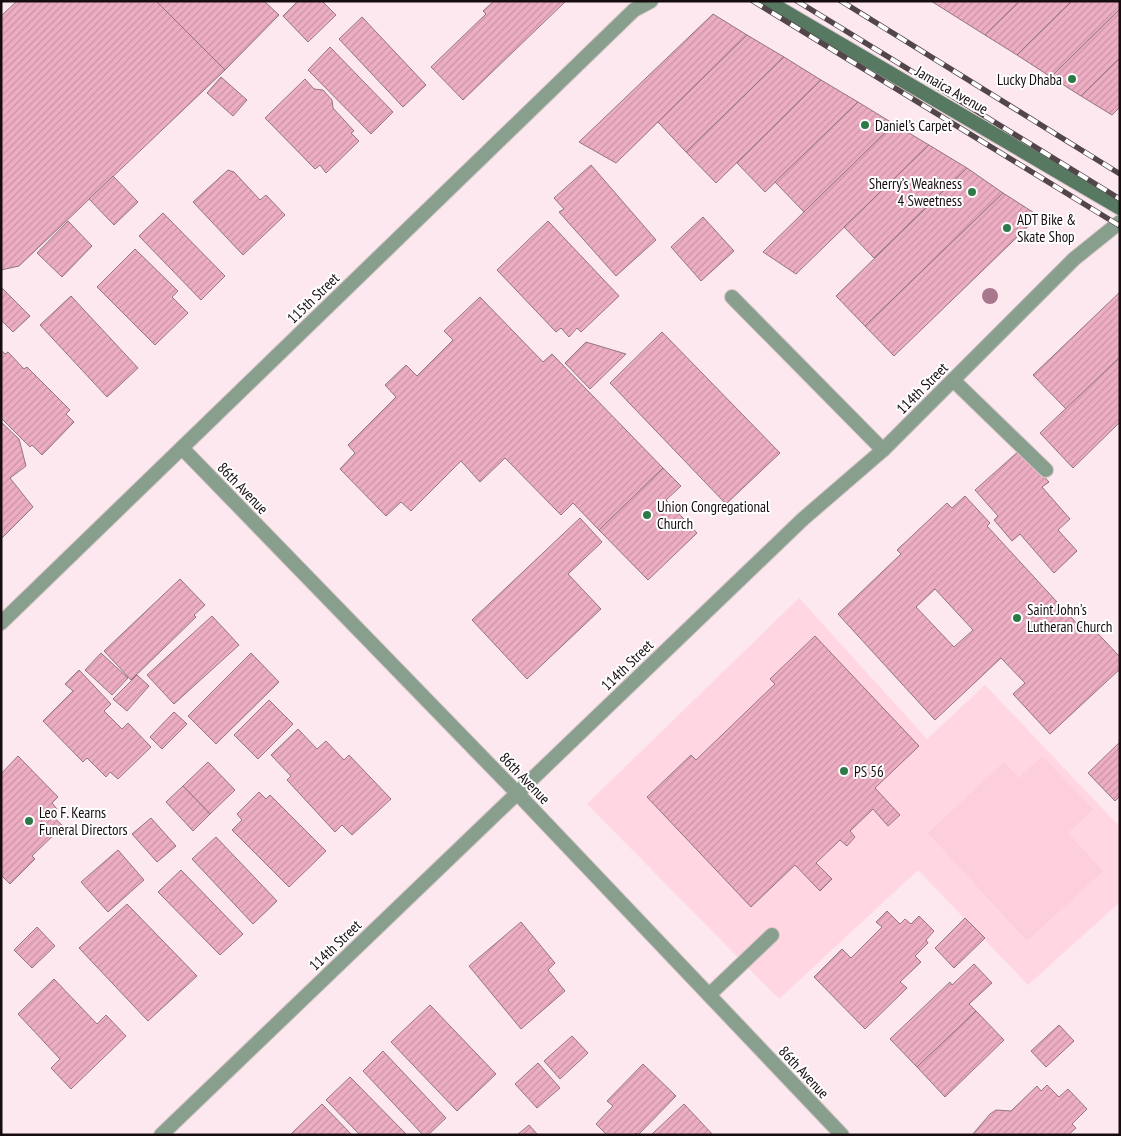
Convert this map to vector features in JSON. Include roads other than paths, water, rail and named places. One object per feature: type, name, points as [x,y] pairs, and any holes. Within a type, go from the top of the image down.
[{"type":"main road","name":"Jamaica Avenue","points":[[767,1],[1120,208]]},
{"type":"street","name":"115th Street","points":[[1,623],[634,10],[651,1]]},
{"type":"street","name":"114th Street","points":[[161,1135],[803,519],[883,450],[1074,259],[1120,222]]},
{"type":"street","points":[[732,297],[883,450]]},
{"type":"street","points":[[953,380],[1046,470]]},
{"type":"street","name":"86th Avenue","points":[[182,448],[517,793],[842,1135]]},
{"type":"street","points":[[709,995],[772,935]]},
{"type":"railway","points":[[753,1],[1120,226]]},
{"type":"railway","points":[[797,1],[1120,199]]},
{"type":"railway","points":[[841,1],[1120,174]]},
{"type":"place","name":"Lucky Dhaba","points":[[1072,79]]},
{"type":"place","name":"Daniel’s Carpet","points":[[865,125]]},
{"type":"place","name":"Sherry’s Weakness 4 Sweetness","points":[[972,192]]},
{"type":"place","name":"ADT Bike & Skate Shop","points":[[1007,228]]},
{"type":"place","name":"Union Congregational Church","points":[[647,515]]},
{"type":"place","name":"Saint John's Lutheran Church","points":[[1017,618]]},
{"type":"place","name":"PS 56","points":[[844,771]]},
{"type":"place","name":"Leo F. Kearns Funeral Directors","points":[[29,821]]}]
